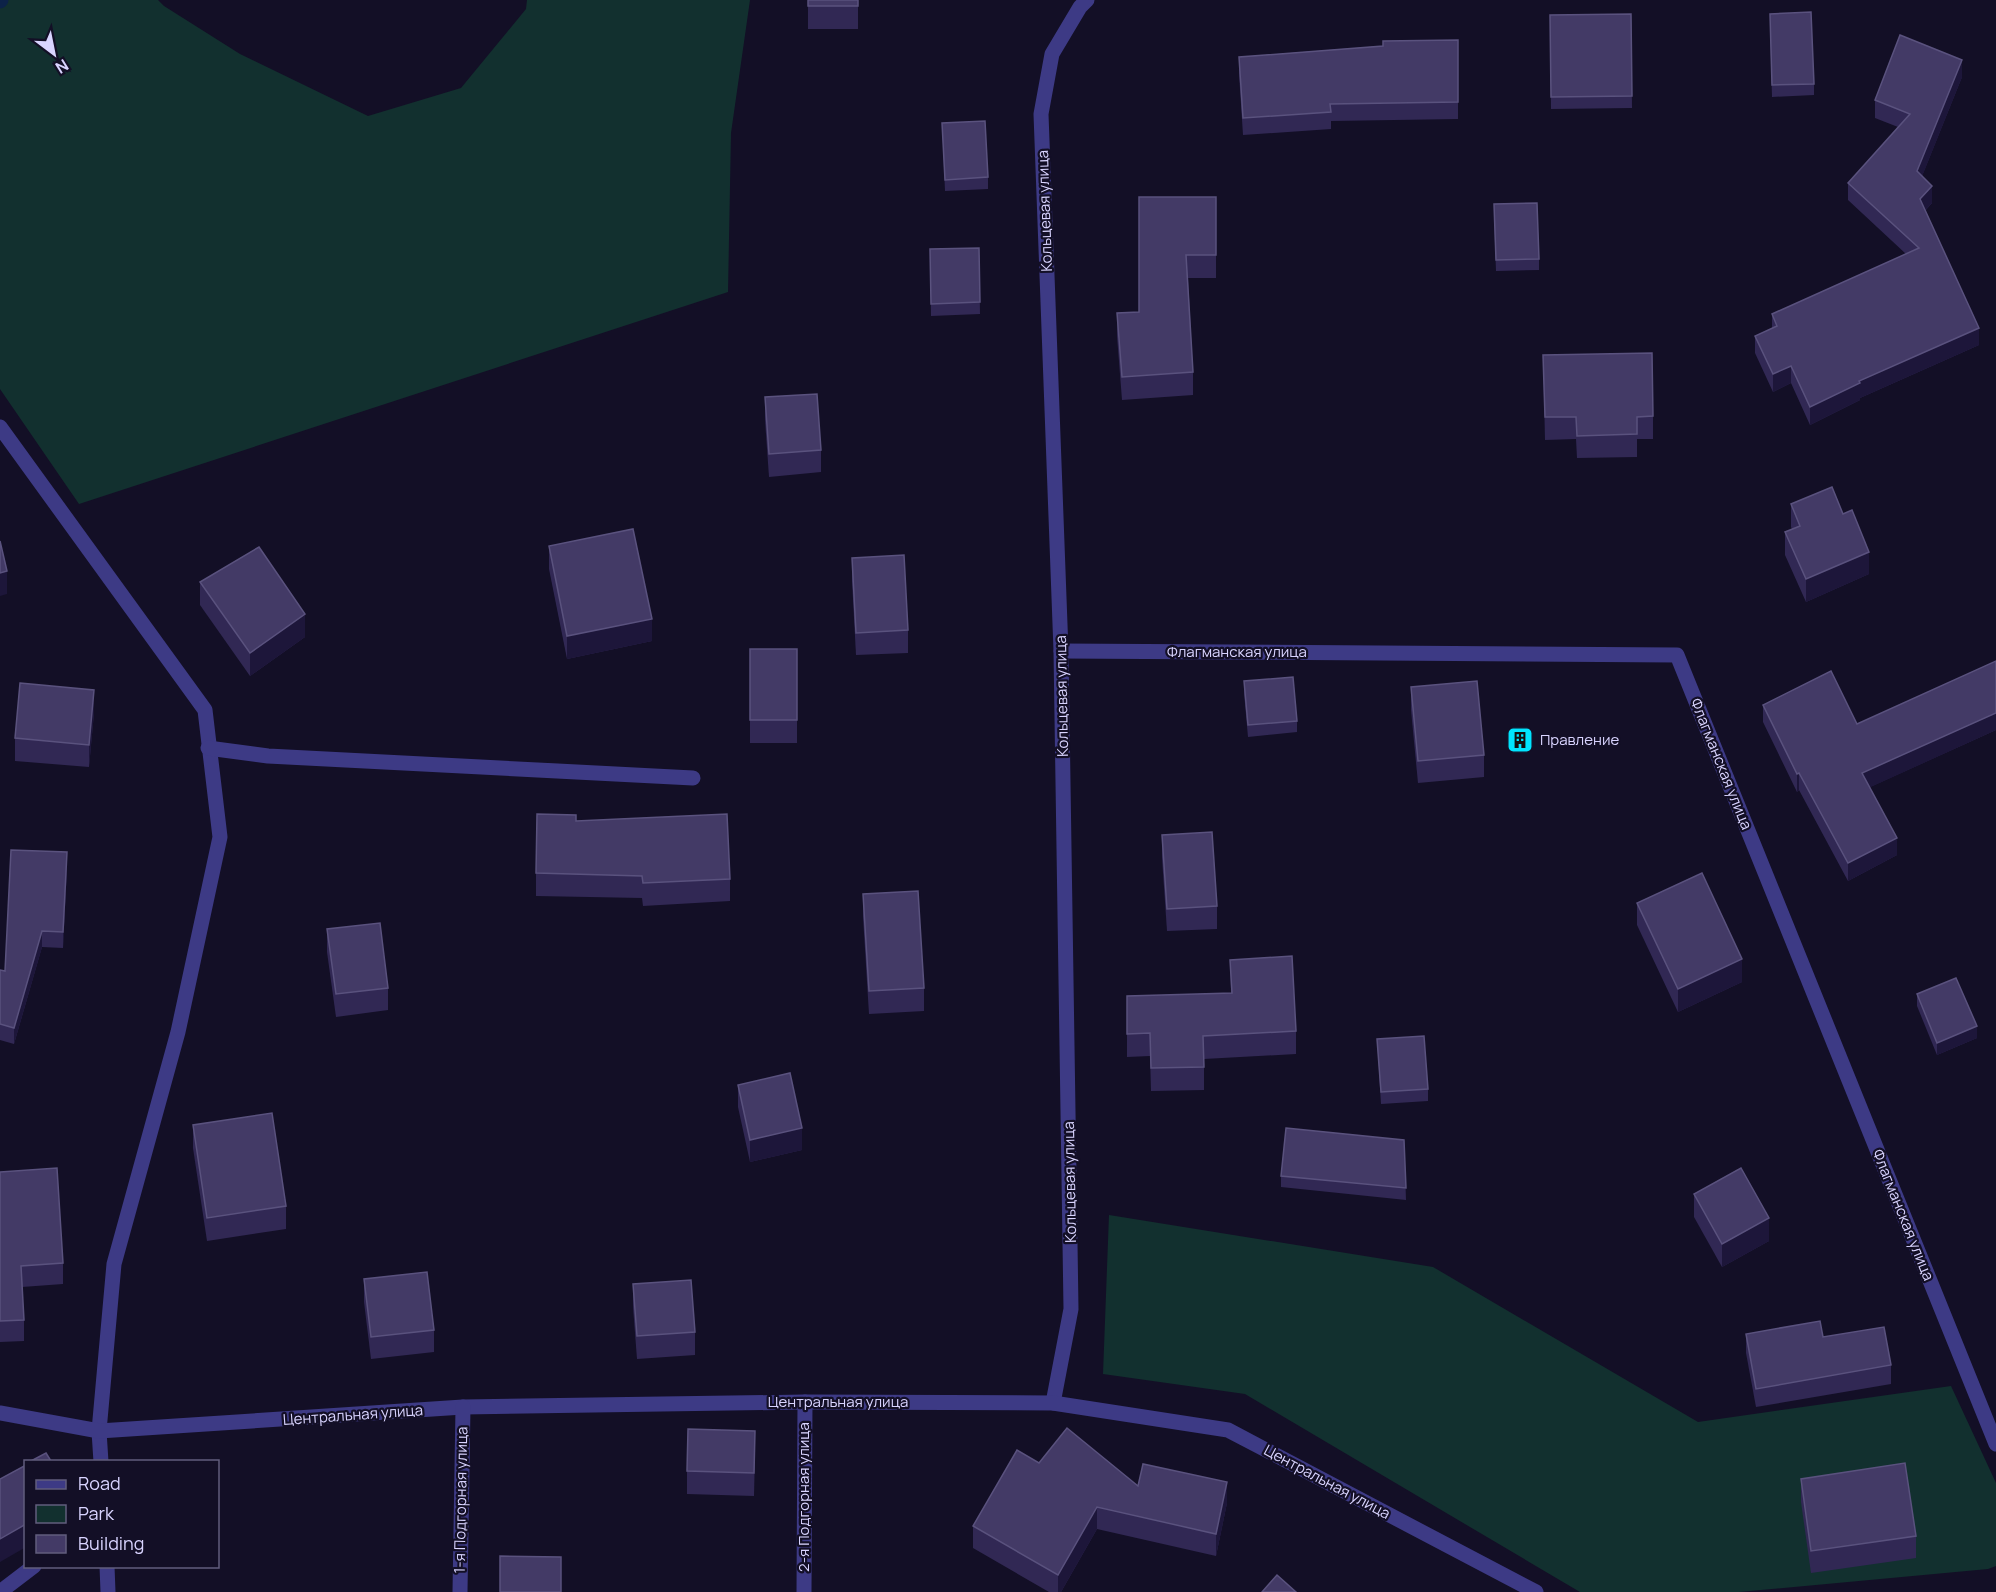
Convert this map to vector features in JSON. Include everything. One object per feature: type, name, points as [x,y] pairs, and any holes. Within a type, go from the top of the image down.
[{"type":"street","name":"Кольцевая улица","points":[[1053,1403],[1071,1310],[1062,651],[1041,114],[1052,54],[1080,7],[1087,0]]},
{"type":"street","points":[[0,428],[205,710],[220,837],[178,1032],[114,1264],[99,1431],[101,1460]]},
{"type":"street","name":"Флагманская улица","points":[[1062,651],[1677,655],[1996,1444]]},
{"type":"street","points":[[208,748],[268,756],[693,778]]},
{"type":"street","name":"Центральная улица","points":[[0,1413],[99,1431],[463,1407],[805,1401],[1053,1403],[1228,1430],[1536,1592]]},
{"type":"street","name":"2-я Подгорная улица","points":[[804,1592],[805,1401]]},
{"type":"street","name":"1-я Подгорная улица","points":[[460,1592],[463,1407]]},
{"type":"street","points":[[0,1592],[31,1568]]},
{"type":"street","points":[[107,1568],[108,1592]]},
{"type":"green space","points":[[0,0],[158,0],[240,54],[368,116],[461,88],[526,9],[527,0],[750,0],[731,133],[728,292],[79,504],[0,389]]},
{"type":"green space","points":[[1109,1215],[1433,1267],[1698,1422],[1951,1386],[1996,1483],[1996,1566],[1988,1569],[1739,1592],[1580,1592],[1245,1394],[1103,1374]]},
{"type":"building","points":[[808,0],[858,0],[858,6],[808,6]]},
{"type":"building","points":[[1811,12],[1814,84],[1772,85],[1770,14]]},
{"type":"building","points":[[1631,14],[1632,96],[1551,97],[1550,15]]},
{"type":"building","points":[[1900,35],[1962,60],[1917,171],[1932,186],[1920,199],[1979,328],[1859,381],[1860,383],[1810,407],[1791,366],[1773,374],[1755,336],[1777,326],[1772,314],[1919,248],[1848,183],[1910,114],[1875,100]]},
{"type":"building","points":[[1458,40],[1458,102],[1330,104],[1331,112],[1243,118],[1239,57],[1383,46],[1383,41]]},
{"type":"building","points":[[985,121],[988,177],[945,180],[942,123]]},
{"type":"building","points":[[1139,197],[1216,197],[1216,255],[1186,255],[1193,372],[1122,377],[1117,313],[1139,312]]},
{"type":"building","points":[[1537,203],[1539,259],[1496,260],[1494,204]]},
{"type":"building","points":[[979,248],[980,302],[931,304],[930,249]]},
{"type":"building","points":[[1652,353],[1653,416],[1637,417],[1637,434],[1577,436],[1576,417],[1545,417],[1543,355]]},
{"type":"building","points":[[817,394],[821,450],[769,454],[765,397]]},
{"type":"building","points":[[1832,487],[1843,514],[1852,510],[1869,552],[1806,579],[1785,532],[1800,526],[1791,504]]},
{"type":"building","points":[[633,529],[652,619],[567,636],[549,546]]},
{"type":"building","points":[[0,541],[7,571],[0,573]]},
{"type":"building","points":[[259,547],[305,614],[250,653],[200,582]]},
{"type":"building","points":[[904,555],[908,630],[856,633],[852,558]]},
{"type":"building","points":[[750,649],[797,649],[797,720],[750,720]]},
{"type":"building","points":[[1996,661],[1996,713],[1862,773],[1897,838],[1848,863],[1799,773],[1797,774],[1763,705],[1831,671],[1857,724]]},
{"type":"building","points":[[1293,677],[1297,721],[1248,725],[1244,681]]},
{"type":"building","points":[[1477,681],[1484,755],[1418,761],[1411,687]]},
{"type":"building","points":[[20,683],[94,690],[89,745],[15,738]]},
{"type":"building","points":[[537,814],[576,815],[576,821],[727,814],[730,879],[643,883],[642,876],[536,873]]},
{"type":"building","points":[[1212,832],[1217,906],[1167,909],[1162,835]]},
{"type":"building","points":[[11,850],[67,852],[63,932],[42,931],[14,1028],[0,1024],[0,970],[5,971]]},
{"type":"building","points":[[1702,873],[1742,959],[1678,989],[1637,903]]},
{"type":"building","points":[[918,891],[924,988],[869,991],[863,894]]},
{"type":"building","points":[[380,923],[388,988],[336,994],[327,929]]},
{"type":"building","points":[[1292,956],[1296,1031],[1203,1036],[1204,1067],[1151,1068],[1150,1033],[1127,1034],[1127,996],[1232,993],[1230,960]]},
{"type":"building","points":[[1956,978],[1977,1026],[1937,1043],[1917,994]]},
{"type":"building","points":[[1424,1036],[1428,1089],[1381,1092],[1377,1039]]},
{"type":"building","points":[[790,1073],[802,1128],[750,1140],[738,1085]]},
{"type":"building","points":[[272,1113],[286,1206],[207,1218],[193,1125]]},
{"type":"building","points":[[1286,1128],[1404,1140],[1406,1188],[1281,1176]]},
{"type":"building","points":[[57,1168],[63,1263],[21,1266],[24,1320],[0,1321],[0,1172]]},
{"type":"building","points":[[1741,1168],[1769,1218],[1722,1244],[1694,1194]]},
{"type":"building","points":[[427,1272],[434,1330],[371,1337],[364,1279]]},
{"type":"building","points":[[691,1280],[695,1332],[637,1336],[633,1284]]},
{"type":"building","points":[[1820,1321],[1823,1337],[1884,1327],[1891,1365],[1756,1389],[1746,1334]]},
{"type":"building","points":[[1067,1428],[1138,1486],[1143,1464],[1227,1482],[1216,1534],[1097,1507],[1058,1575],[973,1526],[1017,1450],[1039,1463]]},
{"type":"building","points":[[688,1429],[755,1431],[754,1473],[687,1471]]},
{"type":"building","points":[[46,1453],[50,1460],[33,1460]]},
{"type":"building","points":[[1905,1463],[1916,1536],[1811,1551],[1801,1479]]},
{"type":"building","points":[[24,1466],[24,1525],[0,1539],[0,1479]]},
{"type":"building","points":[[500,1556],[561,1557],[561,1592],[500,1592]]},
{"type":"building","points":[[1277,1575],[1296,1592],[1262,1592]]},
{"type":"place","name":"Правление","points":[[1520,740]]}]
